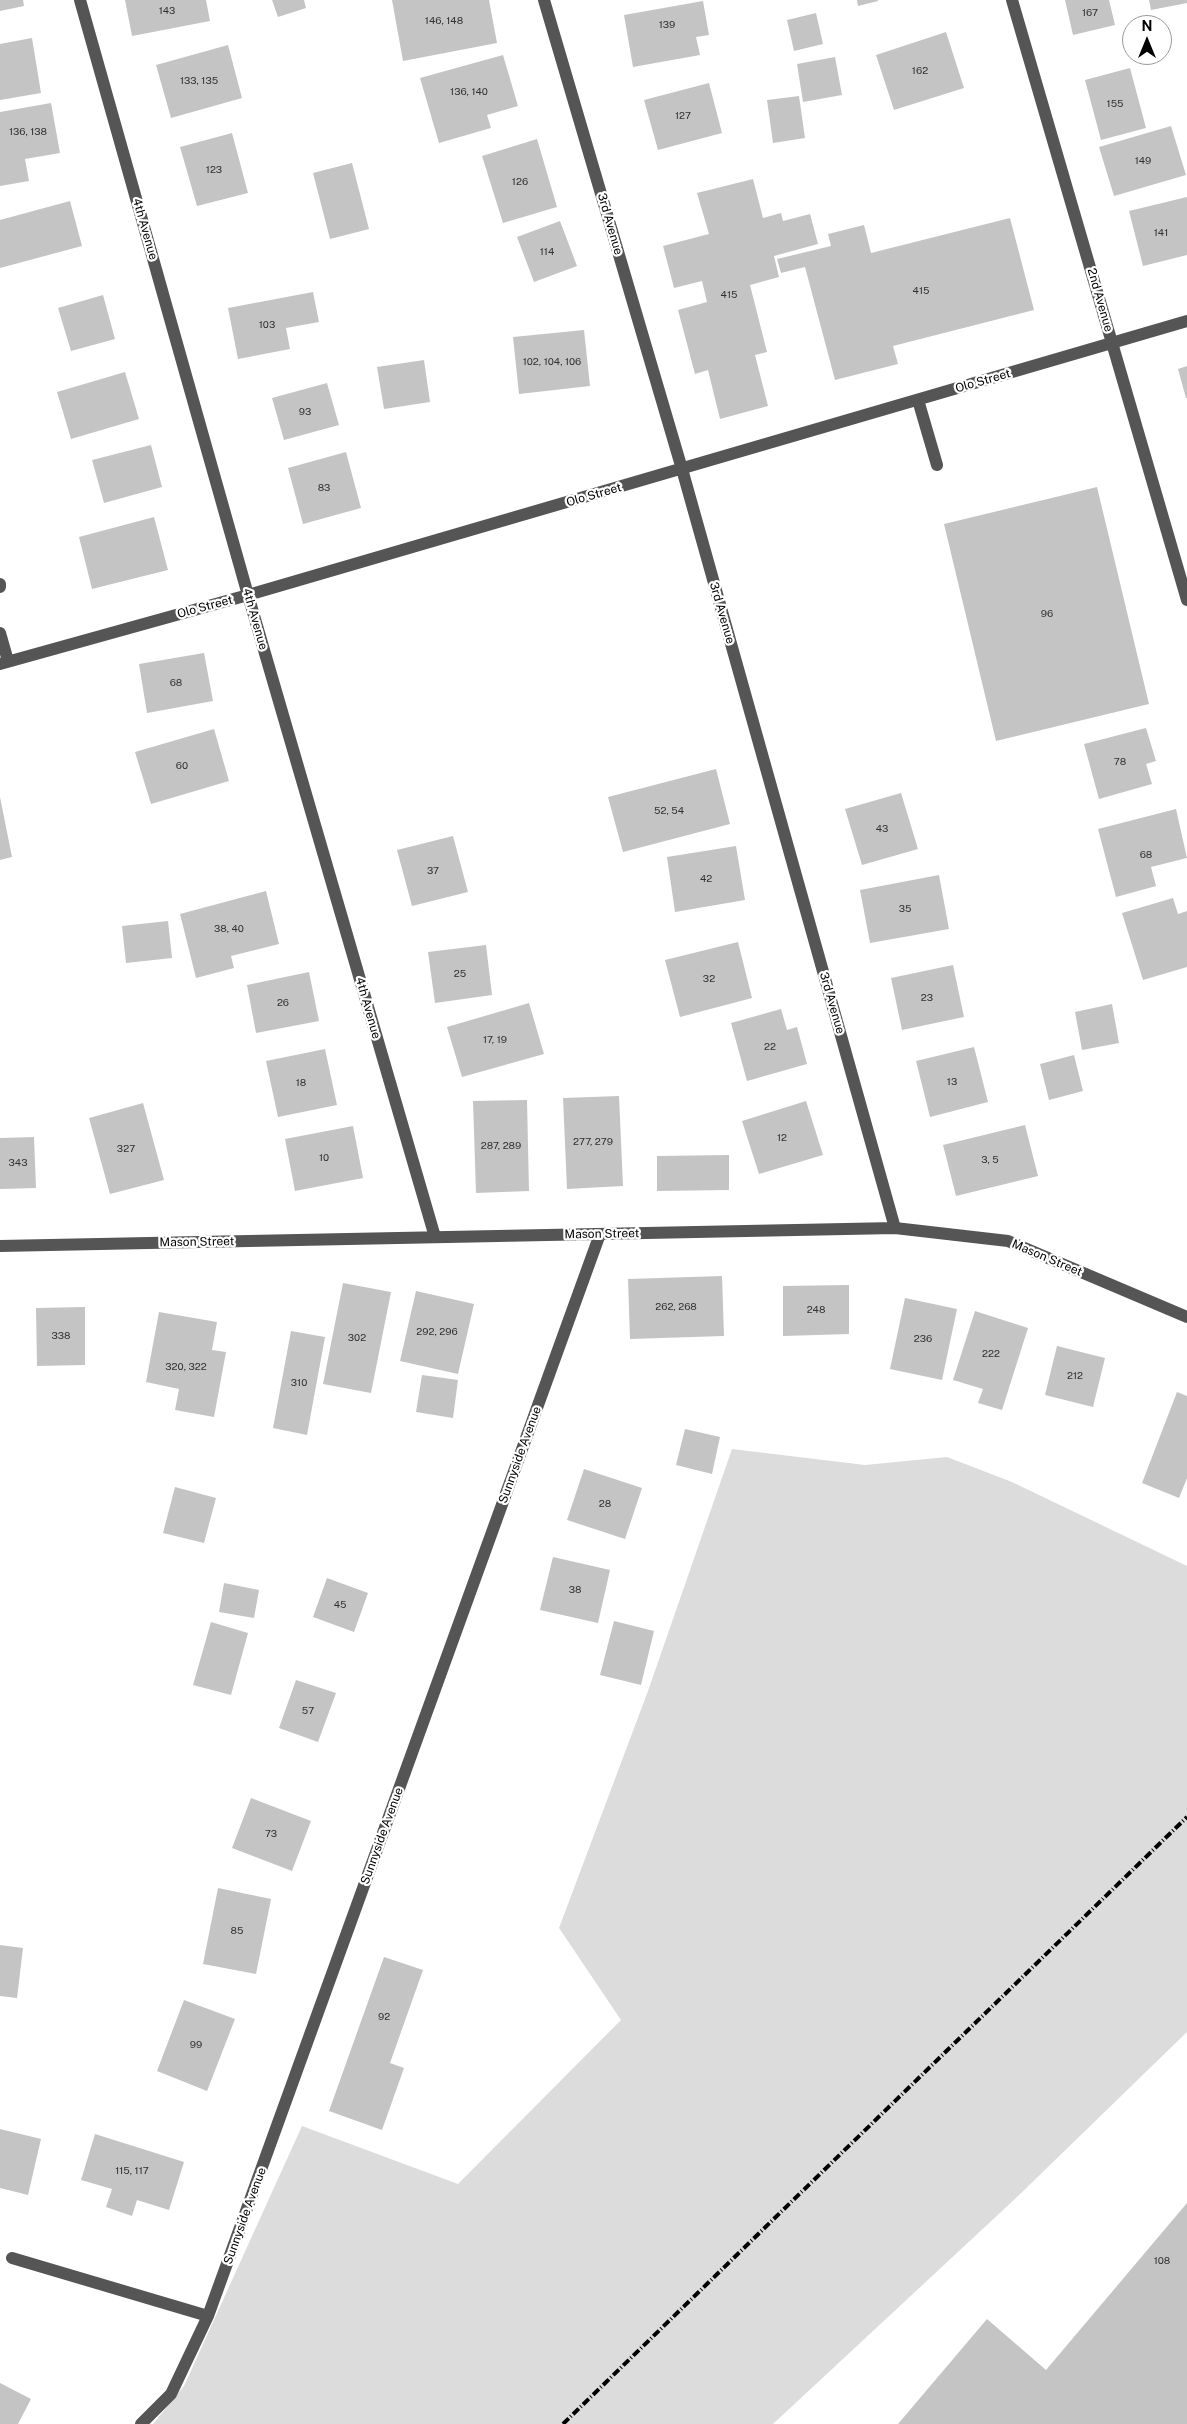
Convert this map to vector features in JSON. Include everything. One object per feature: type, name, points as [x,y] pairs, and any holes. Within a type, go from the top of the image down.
[{"type":"street","name":"4th Avenue","points":[[80,0],[248,595],[435,1237]]},
{"type":"street","name":"3rd Avenue","points":[[544,0],[682,469],[895,1228]]},
{"type":"street","name":"2nd Avenue","points":[[1012,0],[1187,600]]},
{"type":"street","name":"Olo Street","points":[[4,662],[248,595],[1187,321]]},
{"type":"street","points":[[918,400],[937,465]]},
{"type":"street","points":[[0,633],[4,662]]},
{"type":"street","name":"Mason Street","points":[[0,1246],[895,1228],[1008,1241],[1187,1317]]},
{"type":"street","name":"Sunnyside Avenue","points":[[141,2424],[171,2394],[208,2316],[600,1234]]},
{"type":"street","points":[[12,2258],[208,2316]]},
{"type":"shaded area","points":[[732,1449],[865,1465],[947,1457],[1012,1482],[1187,1566],[1187,2032],[1016,2198],[773,2424],[153,2424],[184,2386],[302,2126],[458,2184],[621,2020],[559,1928],[648,1691]]},
{"type":"building","points":[[0,0],[23,0],[24,6],[0,11]]},
{"type":"building","points":[[125,0],[206,0],[210,21],[132,36]]},
{"type":"building","points":[[272,0],[304,0],[306,8],[278,17]]},
{"type":"building","points":[[392,0],[489,0],[497,43],[403,61]]},
{"type":"building","points":[[857,0],[878,0],[878,1],[858,6]]},
{"type":"building","points":[[1065,0],[1109,0],[1115,25],[1073,35]]},
{"type":"building","points":[[1149,0],[1187,0],[1187,3],[1151,10]]},
{"type":"building","points":[[703,1],[709,35],[696,37],[700,55],[633,67],[624,15]]},
{"type":"building","points":[[816,13],[823,44],[794,51],[787,20]]},
{"type":"building","points":[[946,32],[964,88],[894,110],[876,55]]},
{"type":"building","points":[[32,38],[41,93],[0,100],[0,44]]},
{"type":"building","points":[[228,45],[242,98],[171,118],[156,65]]},
{"type":"building","points":[[503,55],[518,106],[487,115],[491,128],[439,143],[420,78]]},
{"type":"building","points":[[835,57],[842,95],[803,102],[797,64]]},
{"type":"building","points":[[1130,68],[1146,128],[1101,140],[1085,80]]},
{"type":"building","points":[[709,83],[722,133],[658,150],[644,100]]},
{"type":"building","points":[[799,96],[805,138],[773,143],[767,100]]},
{"type":"building","points":[[51,103],[60,153],[25,159],[29,181],[0,186],[0,112]]},
{"type":"building","points":[[1171,126],[1186,175],[1114,196],[1099,147]]},
{"type":"building","points":[[232,133],[248,193],[197,206],[180,147]]},
{"type":"building","points":[[537,139],[557,207],[503,223],[482,156]]},
{"type":"building","points":[[352,163],[369,229],[330,239],[313,173]]},
{"type":"building","points":[[753,179],[763,218],[781,213],[783,221],[810,214],[818,244],[774,256],[779,277],[750,285],[767,352],[755,355],[768,406],[720,419],[708,370],[695,374],[678,310],[707,302],[702,281],[674,288],[663,246],[709,234],[697,193]]},
{"type":"building","points":[[1187,197],[1187,255],[1143,266],[1129,211]]},
{"type":"building","points":[[70,201],[82,246],[0,268],[0,220]]},
{"type":"building","points":[[1010,218],[1034,310],[893,346],[898,364],[835,380],[805,267],[781,273],[777,259],[831,246],[828,234],[864,225],[871,253]]},
{"type":"building","points":[[560,221],[577,266],[534,282],[517,237]]},
{"type":"building","points":[[313,292],[319,322],[286,328],[290,349],[238,359],[228,308]]},
{"type":"building","points":[[103,295],[115,339],[71,351],[58,308]]},
{"type":"building","points":[[584,330],[590,386],[519,394],[513,337]]},
{"type":"building","points":[[424,360],[430,402],[384,409],[377,367]]},
{"type":"building","points":[[1187,366],[1187,398],[1186,398],[1178,369]]},
{"type":"building","points":[[125,372],[139,419],[71,439],[57,392]]},
{"type":"building","points":[[327,383],[339,425],[284,440],[272,398]]},
{"type":"building","points":[[151,445],[162,487],[104,503],[92,460]]},
{"type":"building","points":[[346,452],[361,508],[303,524],[288,468]]},
{"type":"building","points":[[1097,487],[1149,704],[996,741],[944,524]]},
{"type":"building","points":[[154,517],[168,570],[92,589],[79,537]]},
{"type":"building","points":[[204,653],[213,701],[147,713],[139,664]]},
{"type":"building","points":[[1146,728],[1156,761],[1146,764],[1152,784],[1099,799],[1084,744]]},
{"type":"building","points":[[214,729],[229,781],[151,804],[135,752]]},
{"type":"building","points":[[716,769],[730,824],[623,852],[608,797]]},
{"type":"building","points":[[901,793],[918,849],[862,865],[845,809]]},
{"type":"building","points":[[0,797],[12,857],[0,860]]},
{"type":"building","points":[[1176,809],[1187,858],[1151,867],[1156,886],[1116,897],[1098,829]]},
{"type":"building","points":[[453,836],[468,892],[412,906],[397,850]]},
{"type":"building","points":[[736,846],[745,900],[675,912],[667,857]]},
{"type":"building","points":[[939,875],[949,929],[870,943],[860,890]]},
{"type":"building","points":[[266,891],[279,944],[231,956],[234,968],[196,978],[180,914]]},
{"type":"building","points":[[1173,898],[1178,914],[1187,911],[1187,967],[1143,980],[1122,913]]},
{"type":"building","points":[[168,921],[172,958],[126,963],[122,926]]},
{"type":"building","points":[[738,942],[752,998],[680,1017],[665,960]]},
{"type":"building","points":[[486,945],[492,995],[435,1003],[428,952]]},
{"type":"building","points":[[953,965],[964,1017],[902,1030],[891,978]]},
{"type":"building","points":[[309,972],[319,1021],[256,1033],[247,985]]},
{"type":"building","points":[[529,1003],[544,1054],[462,1077],[447,1027]]},
{"type":"building","points":[[1112,1004],[1119,1043],[1082,1050],[1075,1012]]},
{"type":"building","points":[[781,1009],[787,1030],[797,1027],[807,1064],[747,1081],[731,1023]]},
{"type":"building","points":[[974,1047],[988,1102],[930,1117],[916,1061]]},
{"type":"building","points":[[325,1049],[337,1105],[278,1117],[266,1061]]},
{"type":"building","points":[[1074,1055],[1083,1091],[1049,1100],[1040,1064]]},
{"type":"building","points":[[619,1096],[623,1186],[567,1189],[563,1098]]},
{"type":"building","points":[[527,1100],[529,1191],[476,1193],[473,1101]]},
{"type":"building","points":[[806,1101],[823,1155],[759,1174],[742,1121]]},
{"type":"building","points":[[143,1103],[164,1180],[110,1194],[89,1118]]},
{"type":"building","points":[[1025,1125],[1038,1176],[956,1196],[943,1145]]},
{"type":"building","points":[[353,1126],[363,1178],[295,1191],[285,1139]]},
{"type":"building","points":[[34,1137],[36,1188],[0,1189],[0,1138]]},
{"type":"building","points":[[729,1155],[729,1190],[657,1191],[657,1156]]},
{"type":"building","points":[[722,1276],[724,1336],[630,1339],[628,1279]]},
{"type":"building","points":[[343,1283],[391,1292],[371,1393],[323,1384]]},
{"type":"building","points":[[849,1285],[849,1334],[783,1336],[783,1286]]},
{"type":"building","points":[[416,1291],[474,1304],[458,1374],[400,1361]]},
{"type":"building","points":[[905,1298],[957,1309],[942,1380],[890,1369]]},
{"type":"building","points":[[85,1307],[85,1365],[37,1366],[36,1308]]},
{"type":"building","points":[[975,1311],[1028,1328],[1002,1410],[978,1403],[983,1389],[953,1380]]},
{"type":"building","points":[[159,1312],[217,1322],[212,1350],[226,1352],[214,1417],[175,1410],[179,1389],[146,1382]]},
{"type":"building","points":[[291,1331],[325,1337],[307,1435],[273,1428]]},
{"type":"building","points":[[1057,1346],[1105,1358],[1093,1407],[1045,1395]]},
{"type":"building","points":[[422,1375],[458,1380],[453,1418],[416,1412]]},
{"type":"building","points":[[1177,1392],[1187,1396],[1187,1478],[1179,1498],[1142,1483]]},
{"type":"building","points":[[685,1429],[720,1437],[712,1474],[676,1465]]},
{"type":"building","points":[[584,1469],[642,1488],[625,1539],[567,1520]]},
{"type":"building","points":[[175,1487],[216,1498],[204,1543],[163,1533]]},
{"type":"building","points":[[553,1557],[610,1570],[598,1623],[540,1610]]},
{"type":"building","points":[[327,1578],[368,1593],[354,1632],[313,1617]]},
{"type":"building","points":[[224,1583],[259,1590],[254,1618],[219,1612]]},
{"type":"building","points":[[614,1621],[654,1631],[641,1685],[600,1675]]},
{"type":"building","points":[[211,1622],[248,1633],[231,1695],[193,1685]]},
{"type":"building","points":[[296,1680],[336,1693],[318,1742],[279,1728]]},
{"type":"building","points":[[251,1798],[311,1821],[292,1871],[232,1848]]},
{"type":"building","points":[[218,1888],[271,1899],[256,1974],[203,1964]]},
{"type":"building","points":[[0,1945],[23,1948],[17,1998],[0,1996]]},
{"type":"building","points":[[384,1957],[423,1970],[390,2063],[404,2068],[382,2130],[329,2111]]},
{"type":"building","points":[[184,2000],[235,2019],[207,2091],[157,2071]]},
{"type":"building","points":[[0,2129],[41,2139],[28,2195],[0,2188]]},
{"type":"building","points":[[95,2134],[184,2162],[169,2210],[137,2200],[132,2216],[106,2207],[112,2189],[81,2180]]},
{"type":"building","points":[[1187,2203],[1187,2424],[898,2424],[987,2319],[1046,2370]]},
{"type":"building","points":[[0,2383],[31,2399],[18,2424],[0,2424]]},
{"type":"railway","points":[[563,2424],[1187,1817]]}]
